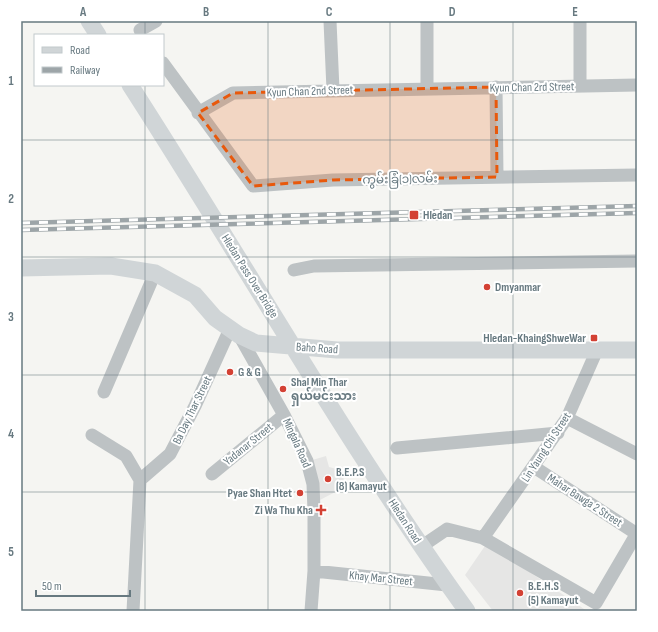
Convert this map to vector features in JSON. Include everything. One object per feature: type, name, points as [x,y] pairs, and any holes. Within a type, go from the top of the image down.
[{"type":"main road","points":[[89,21],[97,34]]},
{"type":"main road","name":"Hledan Pass Over Bridge","points":[[131,86],[346,430]]},
{"type":"main road","name":"Baho Road","points":[[21,268],[111,266],[155,272],[195,295],[215,318],[235,332],[256,343],[337,350],[637,350]]},
{"type":"main road","name":"Hledan Road","points":[[346,430],[464,610]]},
{"type":"street","points":[[139,29],[156,21]]},
{"type":"street","points":[[330,21],[333,90]]},
{"type":"street","points":[[427,21],[427,88]]},
{"type":"street","points":[[580,21],[580,86]]},
{"type":"street","points":[[164,64],[198,113]]},
{"type":"street","name":"Kyun Chan 2rd Street","points":[[427,88],[637,85]]},
{"type":"street","name":"Kyun Chan 2nd Street","points":[[198,113],[233,93],[427,88]]},
{"type":"street","points":[[496,88],[497,177]]},
{"type":"street","name":"ကွမ်းခြံ(၁)လမ်း","points":[[198,113],[253,186],[333,180],[637,175]]},
{"type":"street","points":[[294,270],[314,266],[637,261]]},
{"type":"street","points":[[104,392],[155,272]]},
{"type":"street","name":"Mingala Road","points":[[235,332],[284,415],[307,461],[313,484],[314,571],[311,611]]},
{"type":"street","name":"Ba Day Thar Street","points":[[140,480],[170,454],[235,332]]},
{"type":"street","name":"Lin Yaung Chi Street","points":[[483,538],[558,433],[567,418],[597,350]]},
{"type":"street","name":"Yadanar Street","points":[[212,474],[284,415]]},
{"type":"street","points":[[567,418],[637,454]]},
{"type":"street","points":[[397,448],[558,433]]},
{"type":"street","points":[[92,434],[126,456],[140,480],[133,611]]},
{"type":"street","name":"Mahar Bawga 2 Street","points":[[534,467],[637,533]]},
{"type":"street","points":[[422,546],[447,529],[483,538],[596,603],[637,533]]},
{"type":"street","name":"Khay Mar Street","points":[[314,571],[447,585]]},
{"type":"highlighted area","points":[[496,87],[497,177],[333,180],[253,186],[198,113],[233,93]]},
{"type":"shaded area","name":"B.E.P.S (8) Kamayut","points":[[326,456],[329,467],[344,471],[343,488],[316,502],[309,461]]},
{"type":"shaded area","name":"B.E.H.S (5) Kamayut","points":[[487,543],[587,611],[493,611],[465,575]]},
{"type":"railway","points":[[21,223],[637,206]]},
{"type":"railway","points":[[21,230],[637,213]]},
{"type":"place","name":"Hledan","points":[[414,215]]},
{"type":"place","name":"Dmyanmar","points":[[487,287]]},
{"type":"place","name":"Hledan-KhaingShweWar","points":[[594,338]]},
{"type":"place","name":"G & G","points":[[230,372]]},
{"type":"place","name":"Shal Min Thar ရှယ်မင်းသား","points":[[283,389]]},
{"type":"place","name":"B.E.P.S (8) Kamayut","points":[[328,479]]},
{"type":"place","name":"Pyae Shan Htet","points":[[300,493]]},
{"type":"place","name":"Zi Wa Thu Kha","points":[[321,510]]},
{"type":"place","name":"B.E.H.S (5) Kamayut","points":[[520,593]]}]
